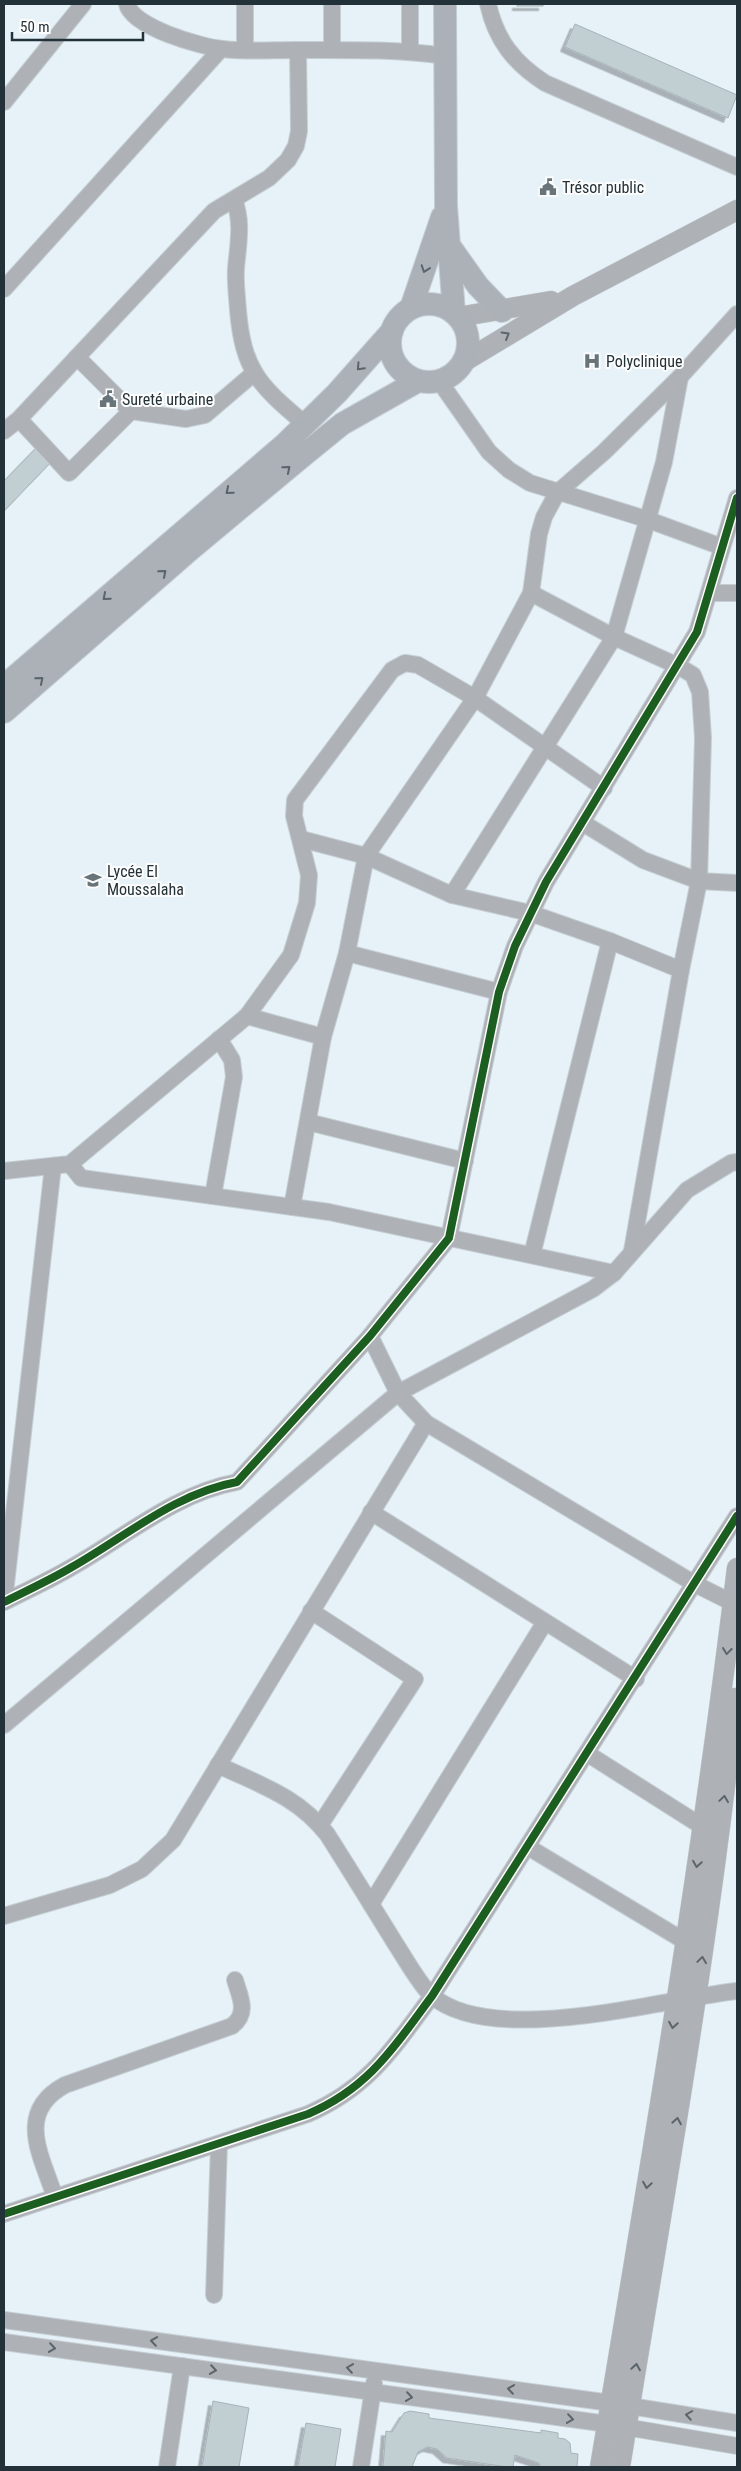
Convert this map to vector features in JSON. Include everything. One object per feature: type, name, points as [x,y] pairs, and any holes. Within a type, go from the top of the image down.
[{"type":"main road","points":[[4,712],[192,548],[342,424],[429,381],[459,370],[465,360],[468,346],[466,330],[456,315],[448,244],[446,206],[445,4]]},
{"type":"main road","points":[[411,308],[446,206]]},
{"type":"main road","points":[[448,244],[467,273],[502,311]]},
{"type":"main road","points":[[4,686],[305,424],[367,360],[403,314],[411,308],[422,304],[434,304],[456,315]]},
{"type":"main road","points":[[392,330],[390,343],[392,356],[397,367],[406,376],[429,381]]},
{"type":"street","points":[[4,102],[84,4]]},
{"type":"street","points":[[127,4],[128,10],[137,18],[160,31],[222,49],[410,51],[445,56]]},
{"type":"street","points":[[245,4],[245,50]]},
{"type":"street","points":[[332,4],[332,50]]},
{"type":"street","points":[[410,4],[410,51]]},
{"type":"street","points":[[488,4],[492,21],[500,40],[512,57],[527,72],[544,83],[737,167]]},
{"type":"street","points":[[4,289],[222,49]]},
{"type":"street","points":[[4,431],[19,419],[214,210],[269,178],[288,160],[296,146],[299,130],[298,50]]},
{"type":"street","points":[[234,200],[240,222],[235,274],[240,331],[247,362],[277,400],[305,424]]},
{"type":"street","points":[[465,360],[573,296],[737,210]]},
{"type":"street","points":[[456,315],[502,311],[573,296]]},
{"type":"street","points":[[292,1207],[323,1037],[348,953],[366,856],[475,698],[531,592],[539,534],[557,493],[604,452],[680,377],[737,314]]},
{"type":"street","points":[[77,357],[130,411],[186,419],[205,415],[254,373]]},
{"type":"street","points":[[452,895],[614,638],[646,519],[664,462],[680,377]]},
{"type":"street","points":[[429,381],[489,452],[530,483],[557,493],[646,519],[722,547]]},
{"type":"street","points":[[19,419],[69,473],[130,411]]},
{"type":"street","points":[[53,1166],[4,1602],[70,1568],[184,1499],[215,1486],[237,1482],[370,1336],[449,1238],[499,992],[514,946],[546,882],[697,632],[737,498]]},
{"type":"street","points":[[531,592],[614,638],[678,666],[693,675],[700,692],[703,738],[699,880],[680,970],[632,1252]]},
{"type":"street","points":[[709,593],[737,593]]},
{"type":"street","points":[[4,1171],[70,1164],[246,1016],[291,955],[307,903],[309,875],[294,816],[295,800],[392,670],[405,663],[418,665],[475,698],[604,788]]},
{"type":"street","points":[[583,823],[643,860],[699,880],[737,883]]},
{"type":"street","points":[[301,840],[366,856],[452,895],[530,914],[610,941],[680,970]]},
{"type":"street","points":[[532,1255],[610,941]]},
{"type":"street","points":[[348,953],[499,992]]},
{"type":"street","points":[[246,1016],[323,1037]]},
{"type":"street","points":[[213,1196],[234,1077],[232,1060],[219,1039]]},
{"type":"street","points":[[308,1122],[465,1161]]},
{"type":"street","points":[[4,1725],[398,1393],[568,1303],[614,1273],[687,1190],[731,1163],[737,1162]]},
{"type":"street","points":[[70,1164],[81,1178],[329,1212],[614,1273]]},
{"type":"street","points":[[370,1336],[398,1393],[426,1423],[695,1584],[735,1604]]},
{"type":"street","points":[[4,1916],[110,1885],[142,1869],[174,1840],[370,1512],[426,1423]]},
{"type":"street","points":[[370,1512],[636,1679]]},
{"type":"street","points":[[4,2214],[308,2114],[331,2104],[349,2093],[386,2058],[432,1996],[636,1679],[737,1516]]},
{"type":"street","points":[[620,2467],[617,2426],[677,2000],[703,1827],[728,1741],[737,1568]]},
{"type":"street","points":[[311,1611],[415,1679],[320,1826]]},
{"type":"street","points":[[371,1904],[545,1622]]},
{"type":"street","points":[[620,2404],[697,1996],[737,1679]]},
{"type":"street","points":[[588,1754],[703,1827]]},
{"type":"street","points":[[218,1765],[294,1801],[312,1815],[432,1996],[452,2006],[473,2014],[522,2021],[589,2016],[697,1996],[737,1991]]},
{"type":"street","points":[[528,1847],[686,1942]]},
{"type":"street","points":[[55,2197],[36,2133],[39,2107],[46,2097],[65,2085],[232,2026],[239,2021],[243,2011],[235,1980]]},
{"type":"street","points":[[214,2295],[218,2144]]},
{"type":"street","points":[[4,2320],[620,2404],[737,2422]]},
{"type":"street","points":[[4,2342],[617,2426],[737,2446]]},
{"type":"street","points":[[167,2467],[182,2366]]},
{"type":"street","points":[[361,2467],[376,2371]]},
{"type":"street","points":[[600,2467],[617,2426]]},
{"type":"building","points":[[517,4],[543,4],[543,6],[517,6]]},
{"type":"building","points":[[575,24],[737,95],[728,118],[565,47]]},
{"type":"building","points":[[39,445],[54,459],[4,511],[4,481]]},
{"type":"building","points":[[213,2401],[249,2408],[239,2467],[202,2467]]},
{"type":"building","points":[[410,2411],[429,2414],[429,2418],[541,2433],[541,2430],[558,2433],[558,2438],[565,2439],[570,2443],[571,2453],[578,2454],[577,2467],[541,2467],[539,2463],[515,2455],[513,2467],[507,2467],[447,2458],[437,2449],[427,2447],[418,2452],[412,2467],[383,2467],[386,2431],[392,2432],[404,2413]]},
{"type":"building","points":[[306,2423],[341,2429],[335,2467],[298,2467]]},
{"type":"cycle path","points":[[4,1602],[64,1572],[172,1506],[193,1496],[237,1482],[370,1336],[449,1238],[499,992],[515,946],[546,882],[697,632],[737,498]]},
{"type":"cycle path","points":[[4,2214],[308,2114],[329,2104],[364,2079],[392,2049],[432,1996],[737,1516]]},
{"type":"place","name":"Trésor public","points":[[548,187]]},
{"type":"place","name":"Polyclinique","points":[[592,361]]},
{"type":"place","name":"Sureté urbaine","points":[[108,399]]},
{"type":"place","name":"Lycée El Moussalaha","points":[[93,880]]}]
